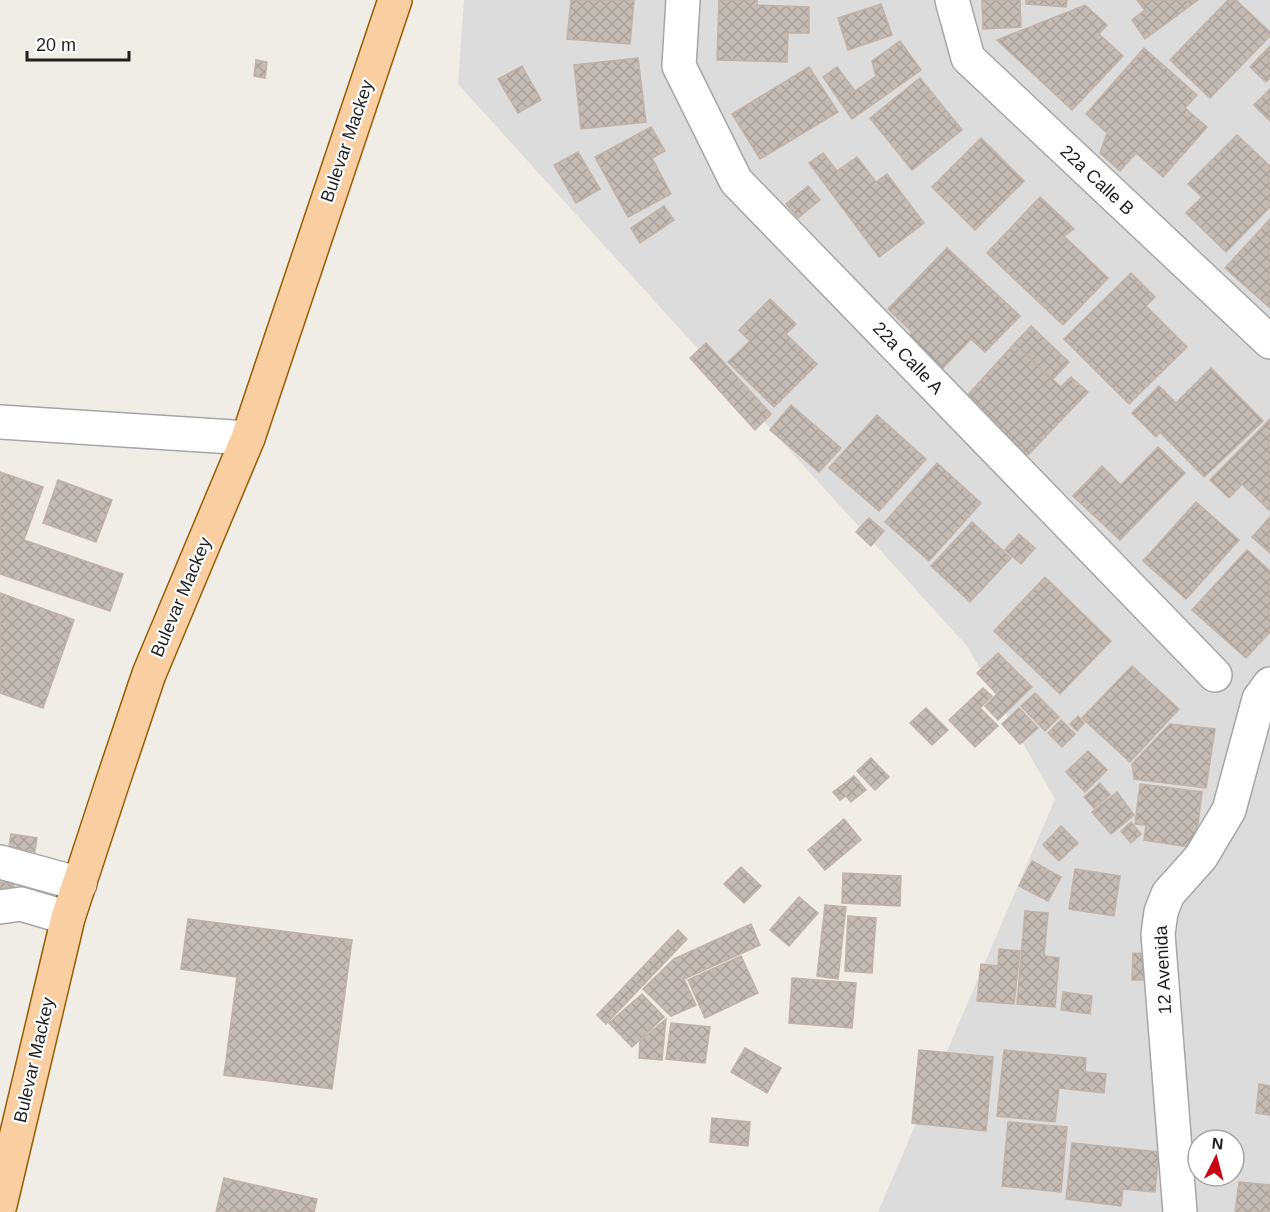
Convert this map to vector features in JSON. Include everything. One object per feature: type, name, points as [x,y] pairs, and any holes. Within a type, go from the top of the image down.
[{"type":"main road","name":"Bulevar Mackey","points":[[0,1204],[68,918],[149,674],[248,438],[395,0]]},
{"type":"street","name":"22a Calle A","points":[[683,0],[679,66],[736,181],[1215,675]]},
{"type":"street","name":"22a Calle B","points":[[952,0],[968,58],[1270,342]]},
{"type":"street","points":[[0,422],[248,438]]},
{"type":"street","name":"12 Avenida","points":[[1180,1212],[1158,934],[1161,912],[1168,894],[1201,857],[1229,810],[1259,699],[1270,684]]},
{"type":"street","points":[[0,862],[80,884]]},
{"type":"street","points":[[0,907],[21,904],[68,918]]},
{"type":"shaded area","points":[[464,0],[1270,0],[1270,1212],[878,1212],[1055,799],[967,646],[458,84]]},
{"type":"building","points":[[571,0],[634,0],[630,44],[567,39]]},
{"type":"building","points":[[719,0],[757,0],[757,5],[809,7],[809,33],[788,33],[787,62],[717,60]]},
{"type":"building","points":[[982,0],[1020,0],[1021,27],[983,29]]},
{"type":"building","points":[[1026,0],[1067,0],[1066,7],[1026,4]]},
{"type":"building","points":[[1137,0],[1198,0],[1145,39],[1132,20],[1145,10]]},
{"type":"building","points":[[1228,0],[1236,0],[1270,32],[1270,36],[1210,98],[1170,60]]},
{"type":"building","points":[[881,4],[892,35],[848,50],[838,18]]},
{"type":"building","points":[[1085,5],[1107,25],[1099,34],[1123,56],[1072,110],[997,40]]},
{"type":"building","points":[[900,41],[921,70],[852,119],[823,77],[837,67],[855,91],[876,76],[872,61]]},
{"type":"building","points":[[1270,46],[1270,78],[1266,82],[1250,67]]},
{"type":"building","points":[[1144,48],[1197,95],[1185,108],[1207,127],[1163,177],[1136,153],[1120,171],[1100,153],[1107,133],[1086,114]]},
{"type":"building","points":[[638,58],[646,122],[581,129],[574,65]]},
{"type":"building","points":[[256,60],[267,62],[265,78],[254,76]]},
{"type":"building","points":[[522,66],[541,100],[518,113],[498,79]]},
{"type":"building","points":[[809,67],[838,112],[760,159],[732,114]]},
{"type":"building","points":[[920,78],[962,130],[912,170],[870,118]]},
{"type":"building","points":[[1270,89],[1270,121],[1254,105]]},
{"type":"building","points":[[651,127],[665,151],[652,158],[671,194],[628,217],[595,157]]},
{"type":"building","points":[[1237,135],[1270,166],[1270,207],[1226,252],[1186,213],[1202,197],[1188,184]]},
{"type":"building","points":[[981,138],[1024,181],[975,230],[932,187]]},
{"type":"building","points":[[578,152],[600,189],[576,203],[554,165]]},
{"type":"building","points":[[823,153],[837,171],[857,157],[876,182],[887,174],[924,223],[879,257],[809,163]]},
{"type":"building","points":[[808,186],[820,200],[798,218],[786,204]]},
{"type":"building","points":[[1040,197],[1074,229],[1064,236],[1108,278],[1063,325],[987,253]]},
{"type":"building","points":[[664,206],[674,220],[640,243],[631,228]]},
{"type":"building","points":[[1270,219],[1270,308],[1225,268]]},
{"type":"building","points":[[947,248],[1020,316],[985,352],[971,339],[938,373],[904,341],[912,332],[888,309]]},
{"type":"building","points":[[1131,273],[1155,297],[1146,306],[1187,347],[1129,404],[1064,339]]},
{"type":"building","points":[[770,299],[796,324],[786,334],[817,364],[774,407],[728,362],[750,341],[739,330]]},
{"type":"building","points":[[1031,326],[1069,362],[1052,380],[1014,344]]},
{"type":"building","points":[[706,343],[771,414],[755,430],[690,358]]},
{"type":"building","points":[[1014,344],[1061,387],[1071,377],[1088,392],[1028,455],[1017,446],[1010,453],[987,431],[995,423],[966,397]]},
{"type":"building","points":[[1211,368],[1263,421],[1204,477],[1160,432],[1156,437],[1132,413],[1159,386],[1176,403]]},
{"type":"building","points":[[791,405],[841,448],[819,472],[770,430]]},
{"type":"building","points":[[877,415],[926,459],[879,511],[829,468]]},
{"type":"building","points":[[1270,419],[1269,510],[1242,484],[1229,498],[1210,480]]},
{"type":"building","points":[[1158,447],[1185,473],[1120,540],[1073,496],[1102,466],[1121,485]]},
{"type":"building","points":[[937,463],[981,503],[929,561],[885,522]]},
{"type":"building","points":[[0,472],[43,487],[24,540],[123,574],[110,611],[0,574]]},
{"type":"building","points":[[58,480],[112,500],[96,542],[43,523]]},
{"type":"building","points":[[1196,502],[1239,540],[1186,599],[1143,561]]},
{"type":"building","points":[[1270,517],[1270,553],[1252,537]]},
{"type":"building","points":[[869,518],[884,531],[871,546],[856,532]]},
{"type":"building","points":[[972,522],[1011,558],[970,602],[931,566]]},
{"type":"building","points":[[1019,534],[1035,548],[1021,564],[1005,550]]},
{"type":"building","points":[[1247,550],[1270,571],[1270,632],[1246,658],[1192,610]]},
{"type":"building","points":[[1045,577],[1111,641],[1060,694],[994,631]]},
{"type":"building","points":[[0,593],[74,620],[43,708],[0,693]]},
{"type":"building","points":[[998,653],[1032,687],[998,720],[985,706],[997,694],[977,673]]},
{"type":"building","points":[[1132,666],[1179,709],[1130,762],[1082,718]]},
{"type":"building","points":[[983,688],[992,696],[980,708],[998,726],[975,747],[949,720]]},
{"type":"building","points":[[1035,693],[1059,717],[1045,731],[1021,706]]},
{"type":"building","points":[[926,708],[948,730],[932,745],[910,723]]},
{"type":"building","points":[[1019,708],[1038,728],[1020,744],[1002,724]]},
{"type":"building","points":[[1078,716],[1084,723],[1077,731],[1070,724]]},
{"type":"building","points":[[1061,720],[1075,734],[1062,747],[1048,733]]},
{"type":"building","points":[[1170,724],[1215,729],[1206,788],[1134,779],[1132,764]]},
{"type":"building","points":[[1088,751],[1107,770],[1085,792],[1066,772]]},
{"type":"building","points":[[871,758],[889,777],[875,790],[857,771]]},
{"type":"building","points":[[854,776],[866,790],[851,802],[846,796],[840,800],[833,792]]},
{"type":"building","points":[[1100,783],[1110,795],[1094,808],[1084,797]]},
{"type":"building","points":[[1140,784],[1202,792],[1195,848],[1144,840],[1146,825],[1135,824]]},
{"type":"building","points":[[1117,792],[1134,815],[1111,834],[1092,812]]},
{"type":"building","points":[[844,819],[861,840],[825,870],[808,850]]},
{"type":"building","points":[[1131,822],[1141,834],[1131,843],[1121,831]]},
{"type":"building","points":[[1061,826],[1078,843],[1059,861],[1043,845]]},
{"type":"building","points":[[11,834],[37,838],[34,856],[8,852]]},
{"type":"building","points":[[1032,861],[1061,877],[1048,901],[1019,886]]},
{"type":"building","points":[[741,867],[761,886],[744,903],[724,884]]},
{"type":"building","points":[[1075,869],[1120,876],[1114,916],[1069,909]]},
{"type":"building","points":[[843,873],[901,876],[900,906],[842,903]]},
{"type":"building","points":[[0,882],[14,884],[13,901],[0,900]]},
{"type":"building","points":[[799,897],[818,913],[789,946],[770,930]]},
{"type":"building","points":[[825,905],[846,907],[838,979],[817,976]]},
{"type":"building","points":[[1025,911],[1048,913],[1044,956],[1059,958],[1055,1007],[1017,1004]]},
{"type":"building","points":[[848,916],[876,918],[872,973],[845,971]]},
{"type":"building","points":[[188,919],[352,940],[332,1089],[224,1075],[237,977],[181,969]]},
{"type":"building","points":[[751,924],[760,945],[684,979],[696,1005],[671,1016],[643,989],[674,959]]},
{"type":"building","points":[[678,930],[687,939],[606,1024],[597,1015]]},
{"type":"building","points":[[999,949],[1020,951],[1014,1004],[977,1001],[981,964],[998,966]]},
{"type":"building","points":[[1133,953],[1149,954],[1148,980],[1132,980]]},
{"type":"building","points":[[741,956],[758,993],[705,1018],[688,980]]},
{"type":"building","points":[[792,978],[856,983],[852,1028],[789,1023]]},
{"type":"building","points":[[1063,992],[1092,996],[1090,1014],[1061,1010]]},
{"type":"building","points":[[642,994],[664,1017],[632,1047],[609,1023]]},
{"type":"building","points":[[666,1019],[662,1060],[639,1058],[640,1041]]},
{"type":"building","points":[[671,1023],[710,1027],[705,1063],[666,1059]]},
{"type":"building","points":[[745,1048],[781,1068],[767,1093],[731,1072]]},
{"type":"building","points":[[919,1050],[993,1057],[986,1131],[912,1123]]},
{"type":"building","points":[[1004,1050],[1086,1058],[1085,1072],[1106,1074],[1104,1093],[1059,1088],[1055,1122],[997,1116]]},
{"type":"building","points":[[1259,1084],[1270,1086],[1270,1115],[1256,1113]]},
{"type":"building","points":[[712,1118],[750,1122],[748,1146],[710,1142]]},
{"type":"building","points":[[1008,1122],[1067,1127],[1061,1192],[1002,1186]]},
{"type":"building","points":[[1072,1143],[1159,1152],[1155,1192],[1123,1189],[1121,1206],[1066,1199]]},
{"type":"building","points":[[224,1178],[317,1199],[314,1212],[216,1212]]},
{"type":"building","points":[[1246,1183],[1270,1185],[1270,1212],[1235,1212],[1238,1188],[1246,1188]]}]
